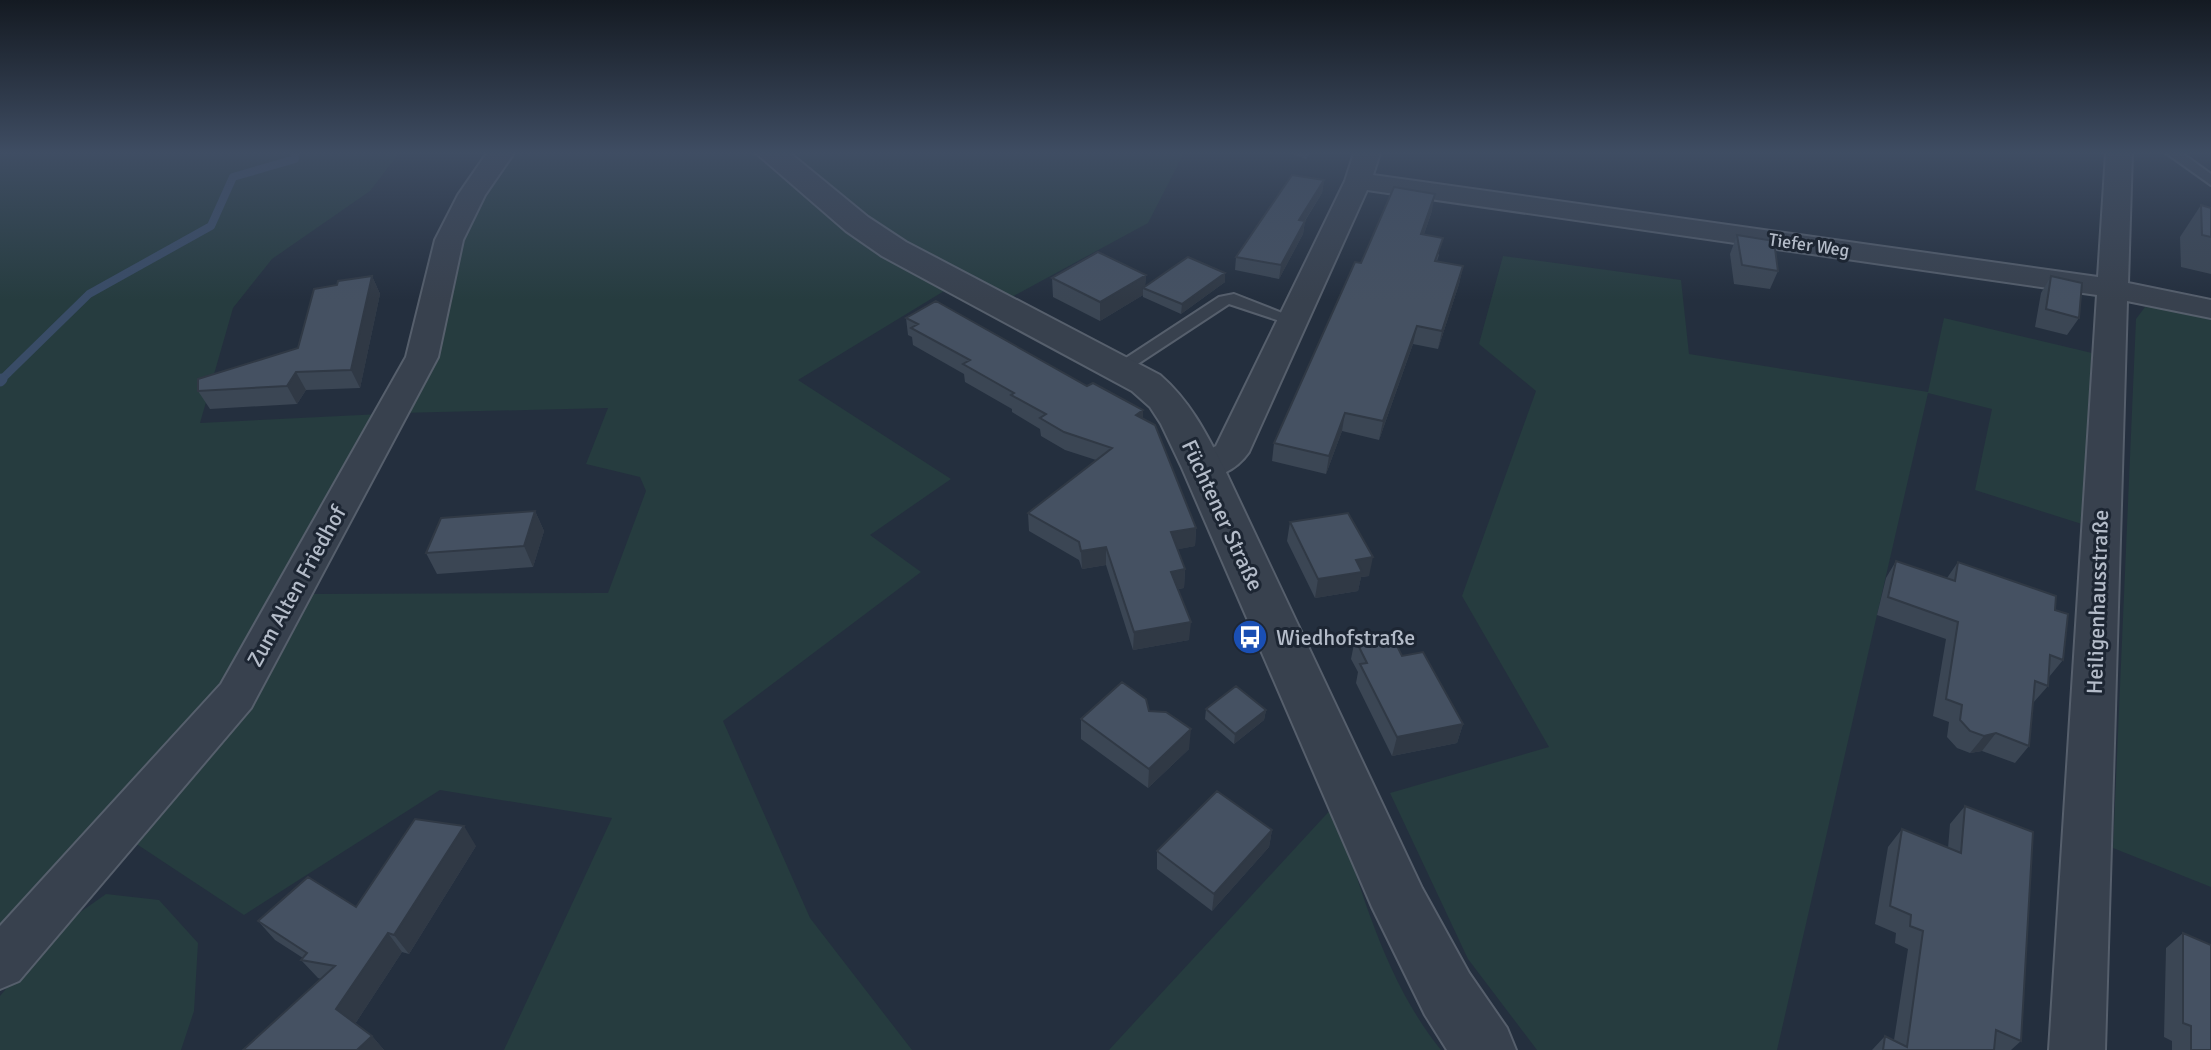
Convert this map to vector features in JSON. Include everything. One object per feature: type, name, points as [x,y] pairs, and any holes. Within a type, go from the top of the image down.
[{"type":"street","name":"Zum Alten Friedhof","points":[[0,964],[236,696],[422,357],[433,323],[449,241],[468,202]]},
{"type":"street","name":"Füchtener Straße","points":[[833,202],[885,243],[1121,367],[1164,399],[1181,423],[1203,468],[1401,907],[1447,994],[1484,1050]]},
{"type":"street","points":[[1203,468],[1231,452],[1346,202]]},
{"type":"street","name":"Tiefer Weg","points":[[1578,202],[2110,288],[2211,309]]},
{"type":"street","name":"Heiligenhausstraße","points":[[2077,1050],[2116,202]]},
{"type":"lane","points":[[1121,367],[1225,300],[1234,299],[1292,320]]},
{"type":"green space","points":[[0,202],[354,202],[272,259],[233,308],[200,423],[381,414],[267,621],[216,690],[0,940]]},
{"type":"green space","points":[[480,202],[829,202],[949,288],[798,380],[951,479],[870,535],[921,572],[723,721],[810,918],[912,1050],[504,1050],[612,818],[440,790],[244,915],[132,841],[247,709],[313,594],[608,593],[646,491],[640,477],[586,464],[608,408],[399,413],[458,238]]},
{"type":"green space","points":[[843,202],[1159,202],[1148,223],[1008,299],[864,219]]},
{"type":"green space","points":[[1503,256],[1681,280],[1689,354],[1928,392],[1944,318],[2092,353],[2085,525],[1975,490],[1992,409],[1928,393],[1777,1050],[1537,1050],[1468,959],[1390,793],[1549,747],[1462,596],[1536,391],[1479,344]]},
{"type":"green space","points":[[2145,307],[2164,308],[2211,320],[2211,887],[2113,848],[2136,319]]},
{"type":"green space","points":[[1334,806],[1365,901],[1390,964],[1421,1023],[1441,1050],[1109,1050]]},
{"type":"green space","points":[[106,894],[159,900],[198,943],[194,1011],[181,1050],[0,1050],[0,996],[55,930]]},
{"type":"building","points":[[1274,202],[1310,202],[1299,220],[1305,221],[1281,265],[1236,257]]},
{"type":"building","points":[[1387,202],[1432,202],[1421,234],[1443,238],[1435,261],[1463,266],[1442,331],[1417,326],[1383,421],[1345,413],[1329,456],[1274,443],[1355,262],[1361,263]]},
{"type":"building","points":[[2201,205],[2211,208],[2211,237],[2202,235]]},
{"type":"building","points":[[1737,235],[1774,241],[1778,271],[1742,265]]},
{"type":"building","points":[[1098,252],[1146,275],[1100,302],[1052,278]]},
{"type":"building","points":[[1188,257],[1225,273],[1182,304],[1143,288]]},
{"type":"building","points":[[372,276],[351,370],[296,372],[287,386],[198,391],[198,379],[298,348],[314,289],[337,285],[338,281]]},
{"type":"building","points":[[2051,276],[2082,283],[2079,318],[2046,309]]},
{"type":"building","points":[[936,301],[1087,386],[1093,383],[1143,410],[1136,415],[1155,425],[1196,528],[1171,532],[1185,569],[1171,572],[1191,622],[1134,632],[1106,547],[1081,551],[1079,542],[1028,513],[1112,448],[1064,432],[1040,418],[1046,414],[963,364],[970,360],[911,328],[918,324],[906,318]]},
{"type":"building","points":[[535,511],[524,546],[426,553],[441,518]]},
{"type":"building","points":[[1348,513],[1373,557],[1356,560],[1362,572],[1318,579],[1290,522]]},
{"type":"building","points":[[1896,561],[1955,581],[1958,562],[2056,596],[2055,610],[2068,614],[2063,660],[2050,655],[2048,686],[2035,681],[2029,746],[1996,733],[1984,736],[1970,731],[1960,720],[1962,705],[1946,699],[1958,622],[1888,597]]},
{"type":"building","points":[[1391,634],[1402,656],[1423,652],[1463,724],[1397,737],[1360,664],[1367,663],[1355,639]]},
{"type":"building","points":[[1122,682],[1146,699],[1149,711],[1166,712],[1191,729],[1149,769],[1081,719]]},
{"type":"building","points":[[1236,686],[1266,710],[1235,734],[1206,709]]},
{"type":"building","points":[[1217,791],[1272,830],[1214,894],[1157,851]]},
{"type":"building","points":[[1965,806],[2033,832],[2021,1041],[1996,1030],[1994,1050],[1883,1050],[1885,1036],[1907,1047],[1923,931],[1910,926],[1911,915],[1890,906],[1902,829],[1961,853]]},
{"type":"building","points":[[415,819],[464,826],[394,935],[388,933],[336,1009],[372,1036],[357,1050],[243,1050],[335,966],[301,960],[307,953],[258,921],[308,877],[356,907]]},
{"type":"building","points":[[2183,933],[2211,945],[2211,1050],[2191,1050],[2191,1026],[2183,1023]]},
{"type":"waterway","points":[[2,379],[0,381],[89,294],[211,226],[222,202]]},
{"type":"place","name":"Wiedhofstraße","points":[[1250,637]]}]
